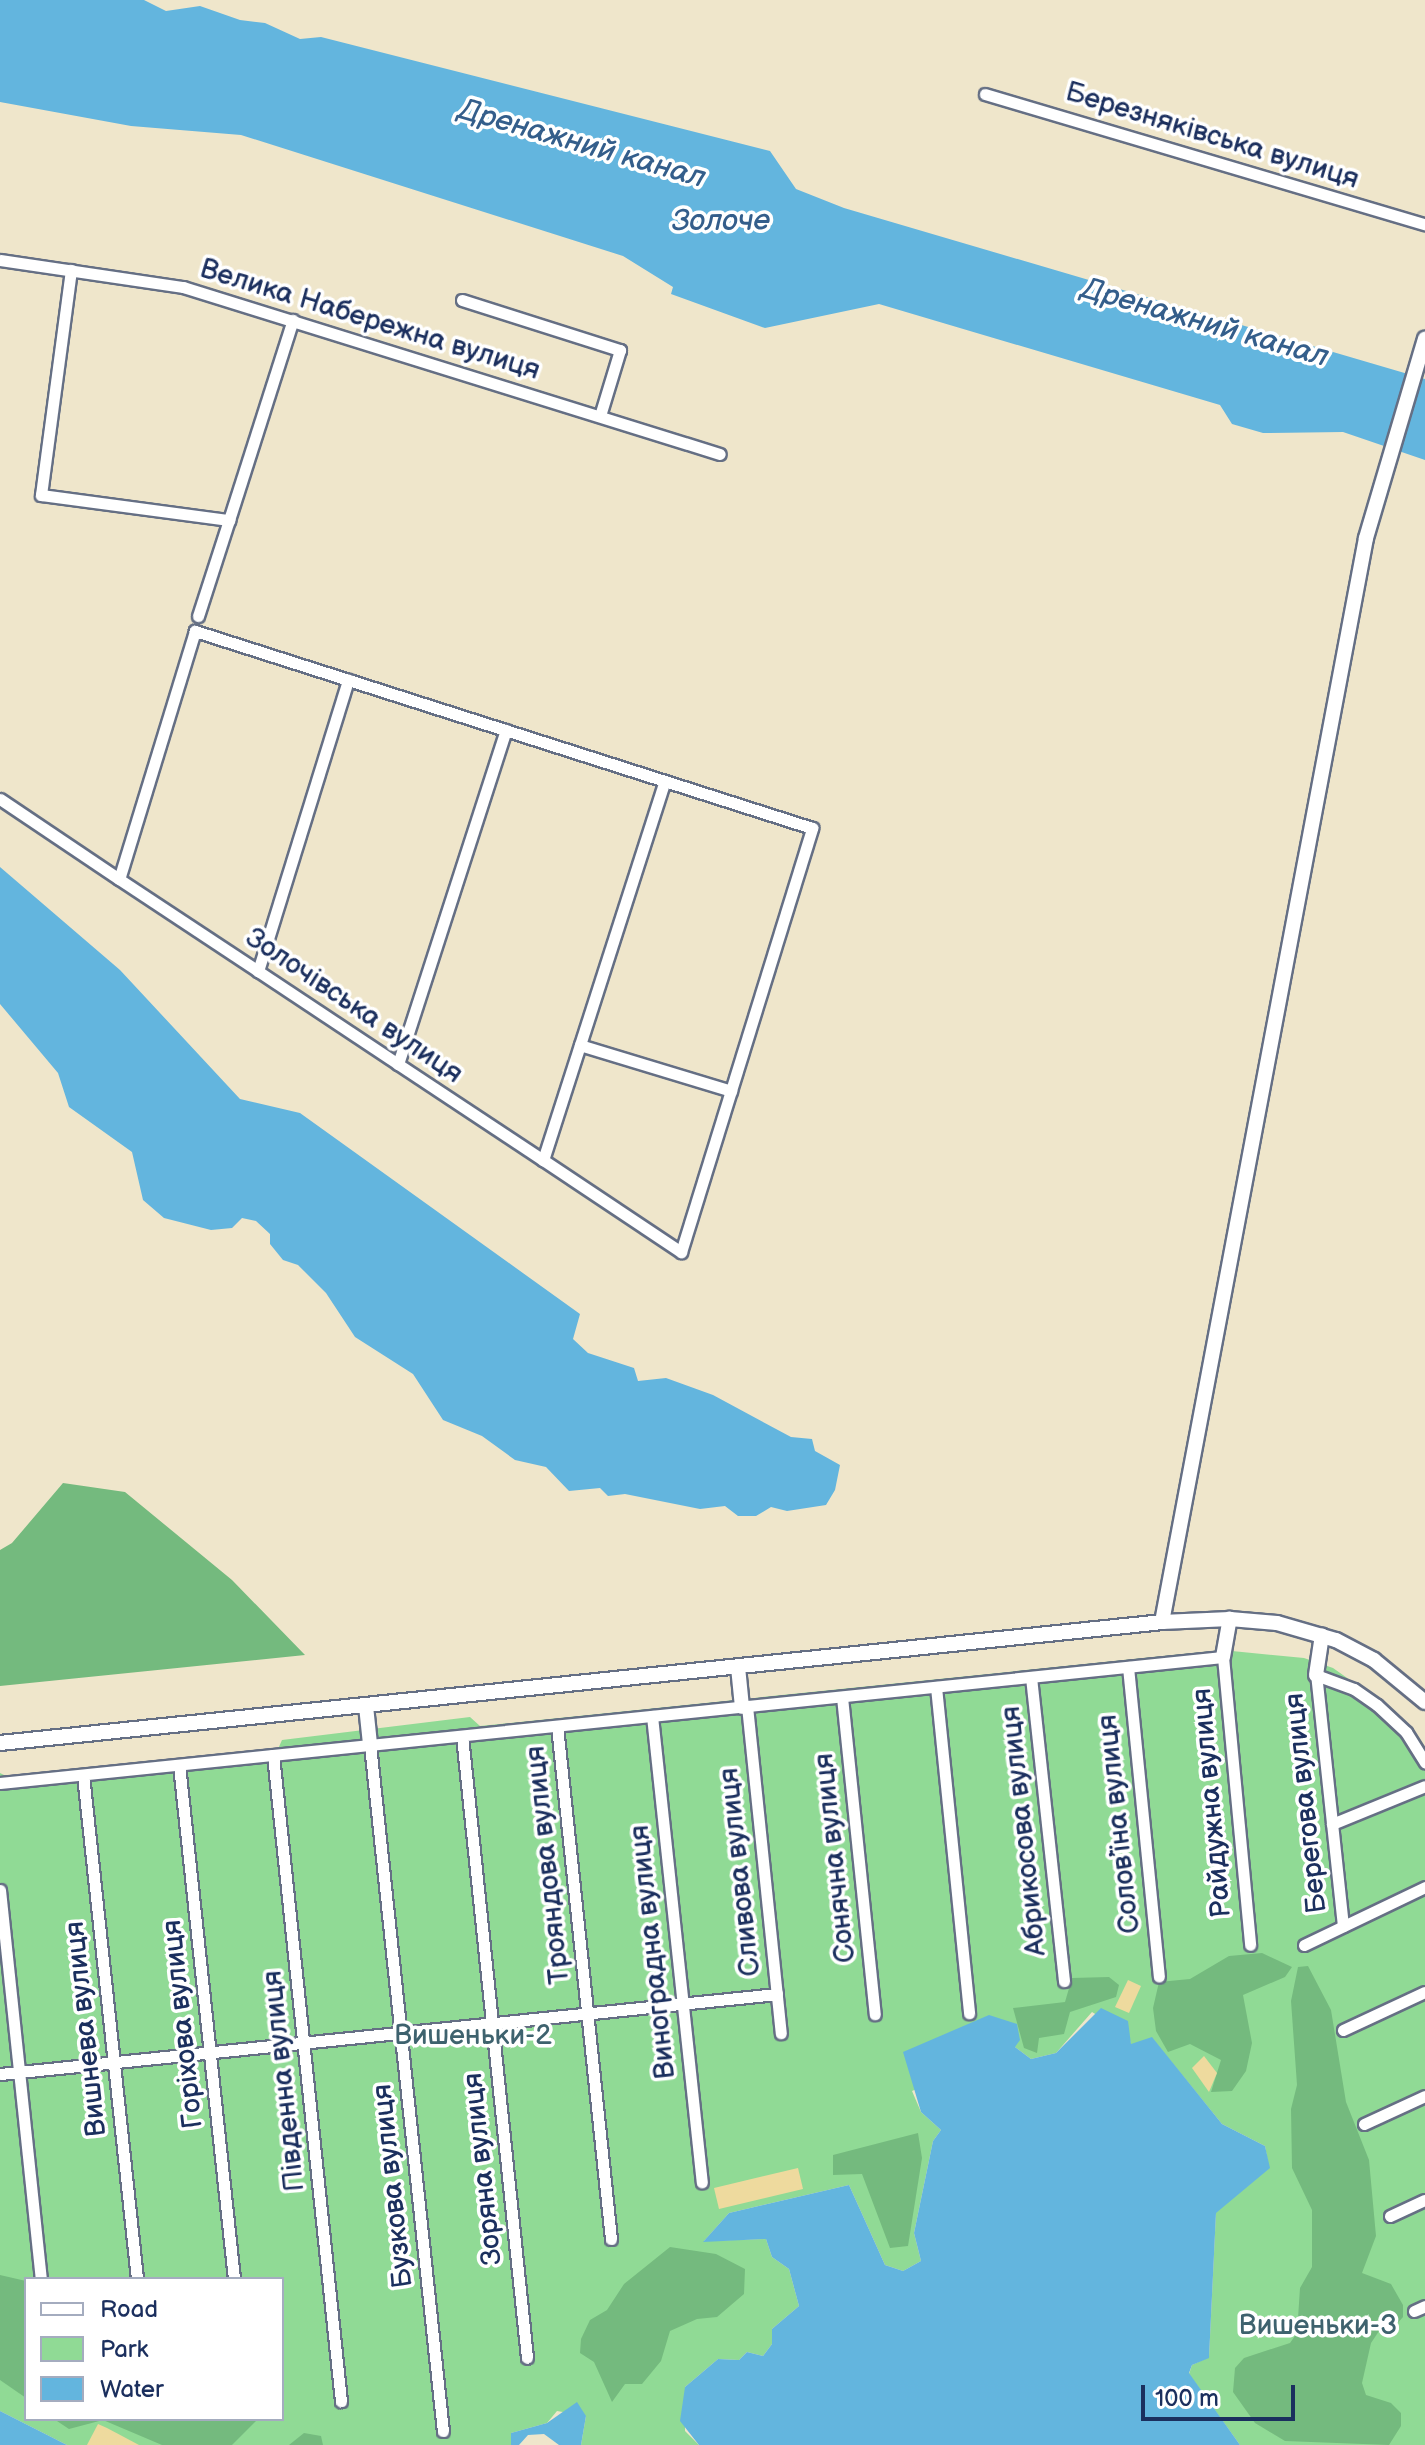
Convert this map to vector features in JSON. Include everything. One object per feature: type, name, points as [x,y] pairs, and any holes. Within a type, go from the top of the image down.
[{"type":"street","name":"Березняківська вулиця","points":[[985,94],[1425,224]]},
{"type":"street","name":"Велика Набережна вулиця","points":[[0,260],[183,287],[720,454]]},
{"type":"street","points":[[71,270],[41,495],[229,520]]},
{"type":"street","points":[[462,300],[620,350],[600,416]]},
{"type":"street","points":[[198,616],[293,320]]},
{"type":"street","points":[[1162,1622],[1366,538],[1425,339]]},
{"type":"street","points":[[119,879],[195,631],[812,828],[731,1091],[580,1045]]},
{"type":"street","points":[[258,971],[348,680]]},
{"type":"street","points":[[398,1064],[506,730]]},
{"type":"street","points":[[543,1160],[665,781]]},
{"type":"street","name":"Золочівська вулиця","points":[[0,799],[681,1252],[731,1091]]},
{"type":"street","points":[[0,1783],[1223,1657],[1230,1619]]},
{"type":"street","points":[[0,1743],[1162,1622],[1230,1619],[1277,1623],[1322,1635],[1374,1660],[1425,1702]]},
{"type":"street","points":[[1322,1635],[1316,1675],[1354,1689],[1377,1705],[1406,1732],[1425,1763]]},
{"type":"street","name":"Райдужна вулиця","points":[[1223,1657],[1250,1945]]},
{"type":"street","points":[[738,1667],[745,1706]]},
{"type":"street","name":"Соловʼїна вулиця","points":[[1128,1667],[1159,1976]]},
{"type":"street","name":"Берегова вулиця","points":[[1316,1675],[1343,1926]]},
{"type":"street","name":"Абрикосова вулиця","points":[[1031,1677],[1064,1981]]},
{"type":"street","points":[[936,1687],[969,2013]]},
{"type":"street","name":"Сонячна вулиця","points":[[842,1697],[875,2014]]},
{"type":"street","points":[[366,1706],[370,1745]]},
{"type":"street","name":"Сливова вулиця","points":[[745,1706],[781,2033]]},
{"type":"street","name":"Виноградна вулиця","points":[[652,1716],[702,2182]]},
{"type":"street","name":"Трояндова вулиця","points":[[557,1726],[611,2239]]},
{"type":"street","name":"Зоряна вулиця","points":[[462,1736],[527,2358]]},
{"type":"street","name":"Бузкова вулиця","points":[[370,1745],[443,2431]]},
{"type":"street","name":"Південна вулиця","points":[[273,1755],[341,2401]]},
{"type":"street","name":"Горіхова вулиця","points":[[179,1765],[234,2277]]},
{"type":"street","name":"Вишнева вулиця","points":[[83,1775],[137,2277]]},
{"type":"street","points":[[1332,1824],[1425,1786]]},
{"type":"street","points":[[1304,1945],[1425,1887]]},
{"type":"street","points":[[0,1890],[41,2277]]},
{"type":"street","points":[[1343,2030],[1425,1992]]},
{"type":"street","points":[[0,2074],[777,1994]]},
{"type":"street","points":[[1364,2124],[1425,2096]]},
{"type":"street","points":[[1390,2216],[1425,2200]]},
{"type":"green space","points":[[63,1483],[125,1492],[232,1580],[305,1655],[0,1686],[0,1550],[12,1543]]},
{"type":"green space","name":"Вишеньки-2","points":[[1222,1650],[1304,1658],[1333,1668],[1377,1699],[1425,1755],[1425,2445],[1240,2445],[1189,2374],[1192,2365],[1209,2357],[1216,2212],[1269,2168],[1265,2146],[1222,2124],[1152,2038],[1131,2045],[1129,2035],[1092,2012],[1056,2053],[1031,2059],[1015,2047],[912,2091],[921,2112],[941,2130],[933,2141],[914,2233],[921,2261],[903,2271],[885,2265],[849,2185],[729,2213],[704,2241],[766,2239],[772,2257],[789,2269],[799,2306],[772,2329],[772,2344],[763,2356],[747,2352],[739,2360],[718,2359],[685,2387],[685,2431],[699,2445],[581,2445],[586,2416],[557,2411],[547,2423],[511,2433],[511,2445],[67,2445],[0,2411],[0,1773],[8,1777],[278,1749],[282,1740],[470,1717],[480,1726]]},
{"type":"green space","points":[[1262,1953],[1292,1967],[1285,1977],[1243,1995],[1252,2043],[1246,2071],[1232,2091],[1211,2092],[1221,2060],[1190,2044],[1168,2052],[1156,2031],[1153,2008],[1159,1982],[1190,1979],[1229,1956]]},
{"type":"green space","name":"Вишеньки-3","points":[[1308,1966],[1331,2010],[1346,2102],[1369,2160],[1376,2236],[1362,2273],[1391,2284],[1403,2305],[1403,2317],[1395,2326],[1379,2331],[1371,2343],[1362,2383],[1366,2395],[1391,2403],[1401,2413],[1401,2426],[1389,2445],[1285,2441],[1255,2423],[1233,2392],[1235,2368],[1244,2358],[1290,2343],[1297,2333],[1300,2288],[1312,2267],[1312,2210],[1292,2168],[1291,2109],[1297,2085],[1291,2001],[1298,1967]]},
{"type":"green space","points":[[1109,1977],[1119,1985],[1116,1997],[1070,2012],[1064,2034],[1039,2038],[1037,2053],[1024,2048],[1013,2008],[1065,2002],[1072,1978]]},
{"type":"green space","points":[[918,2133],[922,2158],[908,2246],[890,2248],[862,2174],[833,2175],[833,2155]]},
{"type":"green space","points":[[670,2247],[716,2254],[745,2269],[744,2294],[717,2317],[697,2319],[670,2331],[661,2361],[642,2384],[625,2384],[612,2402],[594,2362],[580,2353],[581,2339],[590,2320],[607,2310],[624,2284]]},
{"type":"green space","points":[[0,2275],[24,2281],[24,2397],[0,2380]]},
{"type":"green space","points":[[57,2421],[99,2421],[69,2429]]},
{"type":"green space","points":[[105,2421],[256,2421],[232,2445],[162,2445]]},
{"type":"green space","points":[[304,2433],[321,2436],[323,2445],[289,2445]]},
{"type":"sand","points":[[1128,1980],[1141,1986],[1129,2013],[1115,2007]]},
{"type":"sand","points":[[1204,2056],[1217,2073],[1209,2092],[1192,2068]]},
{"type":"sand","points":[[798,2168],[803,2189],[719,2209],[714,2188]]},
{"type":"sand","points":[[98,2424],[107,2428],[139,2445],[87,2445]]},
{"type":"water","name":"Золоче","points":[[0,0],[144,0],[166,11],[200,6],[240,20],[265,23],[300,39],[321,37],[770,151],[796,189],[844,208],[1425,379],[1425,460],[1343,432],[1263,433],[1232,424],[1220,405],[879,304],[765,328],[671,294],[673,287],[623,256],[241,135],[131,126],[0,102]]},
{"type":"water","points":[[0,867],[120,970],[240,1099],[300,1113],[580,1314],[573,1339],[588,1353],[634,1368],[638,1381],[666,1378],[713,1395],[791,1437],[812,1439],[815,1451],[840,1465],[835,1490],[826,1505],[787,1511],[771,1507],[756,1516],[738,1516],[725,1506],[700,1509],[625,1494],[608,1496],[600,1488],[569,1491],[546,1467],[515,1460],[482,1436],[443,1420],[413,1374],[355,1337],[326,1293],[298,1265],[283,1260],[270,1244],[270,1234],[256,1221],[242,1218],[232,1228],[211,1230],[164,1218],[143,1200],[132,1152],[69,1107],[58,1073],[0,1004]]},
{"type":"water","points":[[1101,2008],[1128,2021],[1131,2044],[1152,2037],[1222,2124],[1265,2146],[1270,2168],[1216,2213],[1209,2358],[1192,2365],[1189,2373],[1240,2445],[699,2445],[680,2421],[685,2387],[718,2359],[739,2360],[747,2352],[763,2356],[772,2344],[772,2329],[799,2306],[789,2269],[772,2257],[766,2239],[703,2242],[729,2213],[849,2185],[885,2265],[903,2271],[921,2261],[914,2233],[933,2141],[941,2130],[921,2112],[903,2052],[989,2015],[1017,2024],[1020,2040],[1015,2047],[1031,2059],[1056,2053]]},
{"type":"water","points":[[577,2402],[586,2416],[581,2445],[559,2445],[544,2434],[528,2435],[519,2445],[511,2445],[511,2433],[547,2423]]},
{"type":"water","points":[[0,2411],[67,2445],[0,2445]]},
{"type":"water label","name":"Дренажний канал","points":[[582,144]]},
{"type":"water label","name":"Дренажний канал","points":[[1205,323]]}]
